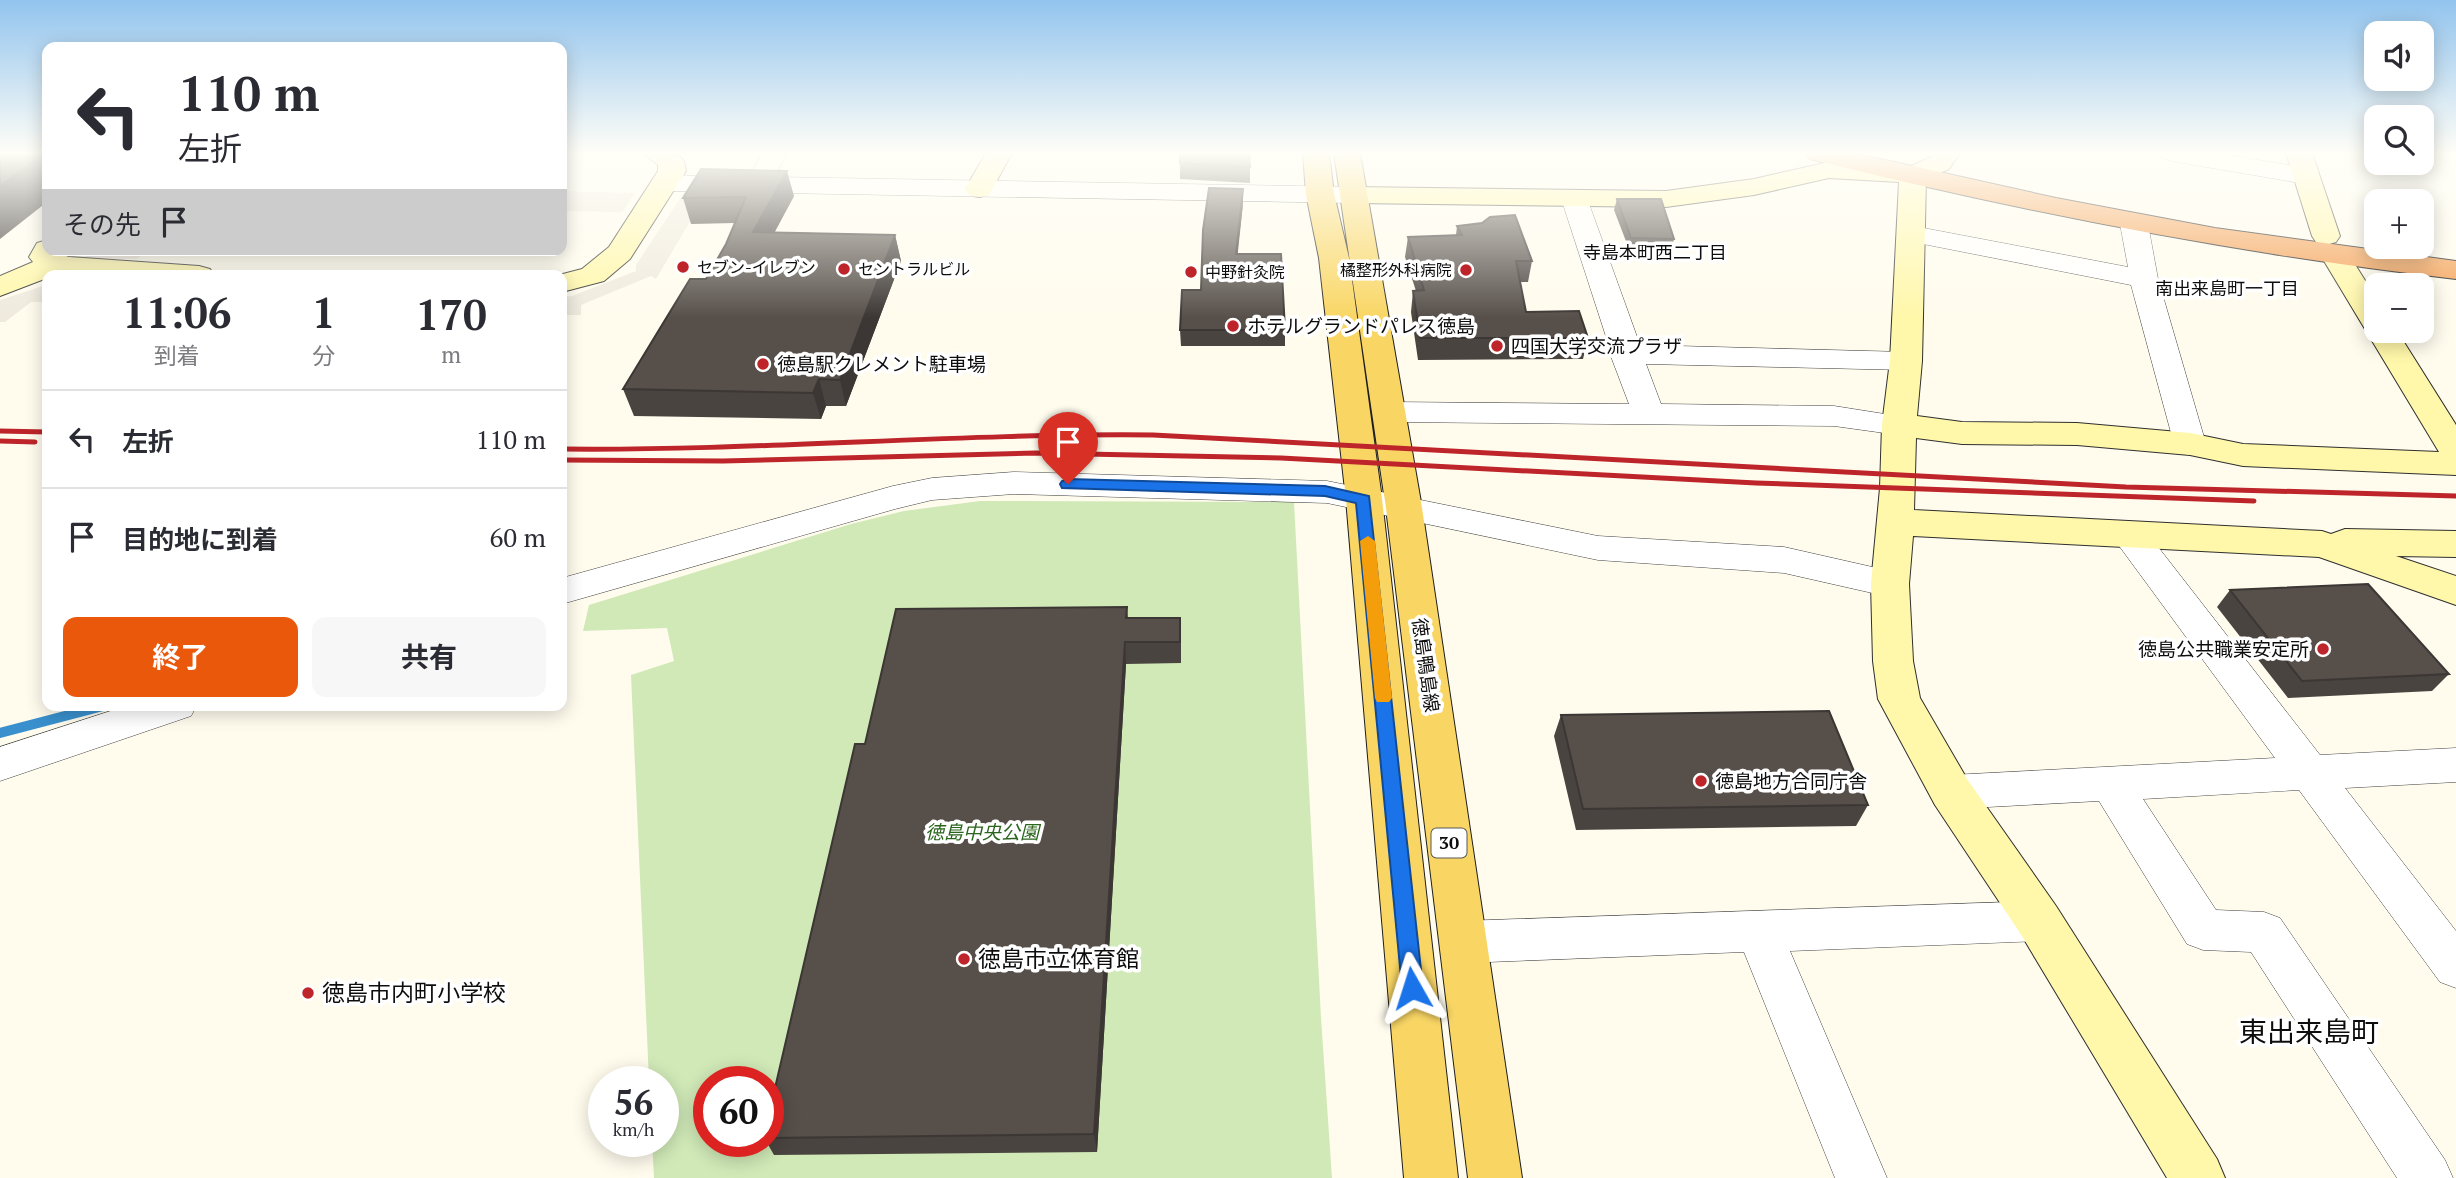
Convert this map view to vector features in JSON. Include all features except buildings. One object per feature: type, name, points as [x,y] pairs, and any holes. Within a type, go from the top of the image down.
[{"type":"highway","points":[[2081,208],[2134,224],[2331,246],[2364,242]]},
{"type":"highway","points":[[2151,208],[2456,270]]},
{"type":"highway","points":[[2434,247],[2456,249]]},
{"type":"main road","name":"徳島鴨島線","points":[[1323,208],[1384,504],[1463,942],[1495,1178]]},
{"type":"main road","name":"徳島鴨島線","points":[[1356,208],[1389,412],[1384,504],[1431,1178]]},
{"type":"street","points":[[567,282],[593,275],[620,253],[644,208]]},
{"type":"street","points":[[1577,208],[1625,354],[1648,414]]},
{"type":"street","points":[[1917,208],[1899,425],[1890,584],[1893,661],[1899,699],[1951,792],[2039,921],[2198,1178]]},
{"type":"street","points":[[2318,208],[2331,246],[2364,302]]},
{"type":"street","points":[[2134,224],[2144,279],[2190,444]]},
{"type":"street","points":[[1913,234],[2144,279]]},
{"type":"street","points":[[0,287],[50,257],[76,268],[145,270]]},
{"type":"street","points":[[2388,343],[2456,452]]},
{"type":"street","points":[[1625,354],[1906,361]]},
{"type":"street","points":[[1389,412],[1834,416],[1962,433],[2077,435],[2190,444],[2244,455],[2456,464]]},
{"type":"street","points":[[567,591],[932,489],[1014,483],[1325,491],[1598,548],[1783,560],[1890,584]]},
{"type":"street","points":[[1894,522],[2322,544],[2352,541],[2456,544]]},
{"type":"street","points":[[2129,534],[2456,967]]},
{"type":"street","points":[[2322,544],[2452,593]]},
{"type":"street","points":[[0,764],[159,711]]},
{"type":"street","points":[[1951,792],[2456,765]]},
{"type":"street","points":[[2111,784],[2203,930],[2264,932],[2427,1178]]},
{"type":"street","points":[[1463,942],[2039,921]]},
{"type":"street","points":[[1759,932],[1861,1178]]},
{"type":"green space","name":"徳島中央公園","points":[[980,501],[1294,502],[1332,1178],[654,1178],[653,1157],[679,1157],[679,1066],[648,1066],[631,675],[674,661],[667,628],[583,631],[589,605],[851,524],[904,511]]},
{"type":"shaded area","points":[[567,208],[625,208],[622,212],[567,211]]},
{"type":"shaded area","points":[[674,208],[698,208],[656,279],[651,276],[581,305],[581,315],[567,315],[567,296],[636,271],[636,265]]},
{"type":"shaded area","points":[[84,256],[141,256],[137,259]]},
{"type":"shaded area","points":[[42,286],[42,302],[31,302],[5,322],[0,322],[0,300]]},
{"type":"waterway","points":[[0,733],[84,711]]},
{"type":"railway","points":[[0,431],[42,432]]},
{"type":"railway","points":[[567,449],[1153,435],[2126,487],[2456,496]]},
{"type":"railway","points":[[0,441],[35,442]]},
{"type":"railway","points":[[567,460],[723,461],[1035,453],[1281,458],[1756,483],[2254,501]]},
{"type":"slow traffic","points":[[1368,541],[1383,698]]},
{"type":"place","name":"セブン-イレブン","points":[[683,267]]},
{"type":"place","name":"セントラルビル","points":[[844,269]]},
{"type":"place","name":"橘整形外科病院","points":[[1466,270]]},
{"type":"place","name":"中野針灸院","points":[[1191,272]]},
{"type":"place","name":"ホテルグランドパレス徳島","points":[[1233,326]]},
{"type":"place","name":"四国大学交流プラザ","points":[[1497,346]]},
{"type":"place","name":"徳島駅クレメント駐車場","points":[[763,364]]},
{"type":"place","name":"徳島公共職業安定所","points":[[2323,649]]},
{"type":"place","name":"徳島地方合同庁舎","points":[[1701,781]]},
{"type":"place","name":"徳島市立体育館","points":[[964,959]]},
{"type":"place","name":"徳島市内町小学校","points":[[308,993]]},
{"type":"district","name":"寺島本町西二丁目","points":[[1655,253]]},
{"type":"district","name":"南出来島町一丁目","points":[[2227,289]]},
{"type":"district","name":"東出来島町","points":[[2309,1032]]},
{"type":"route","points":[[1068,484],[1325,491],[1364,499],[1412,988]]}]
